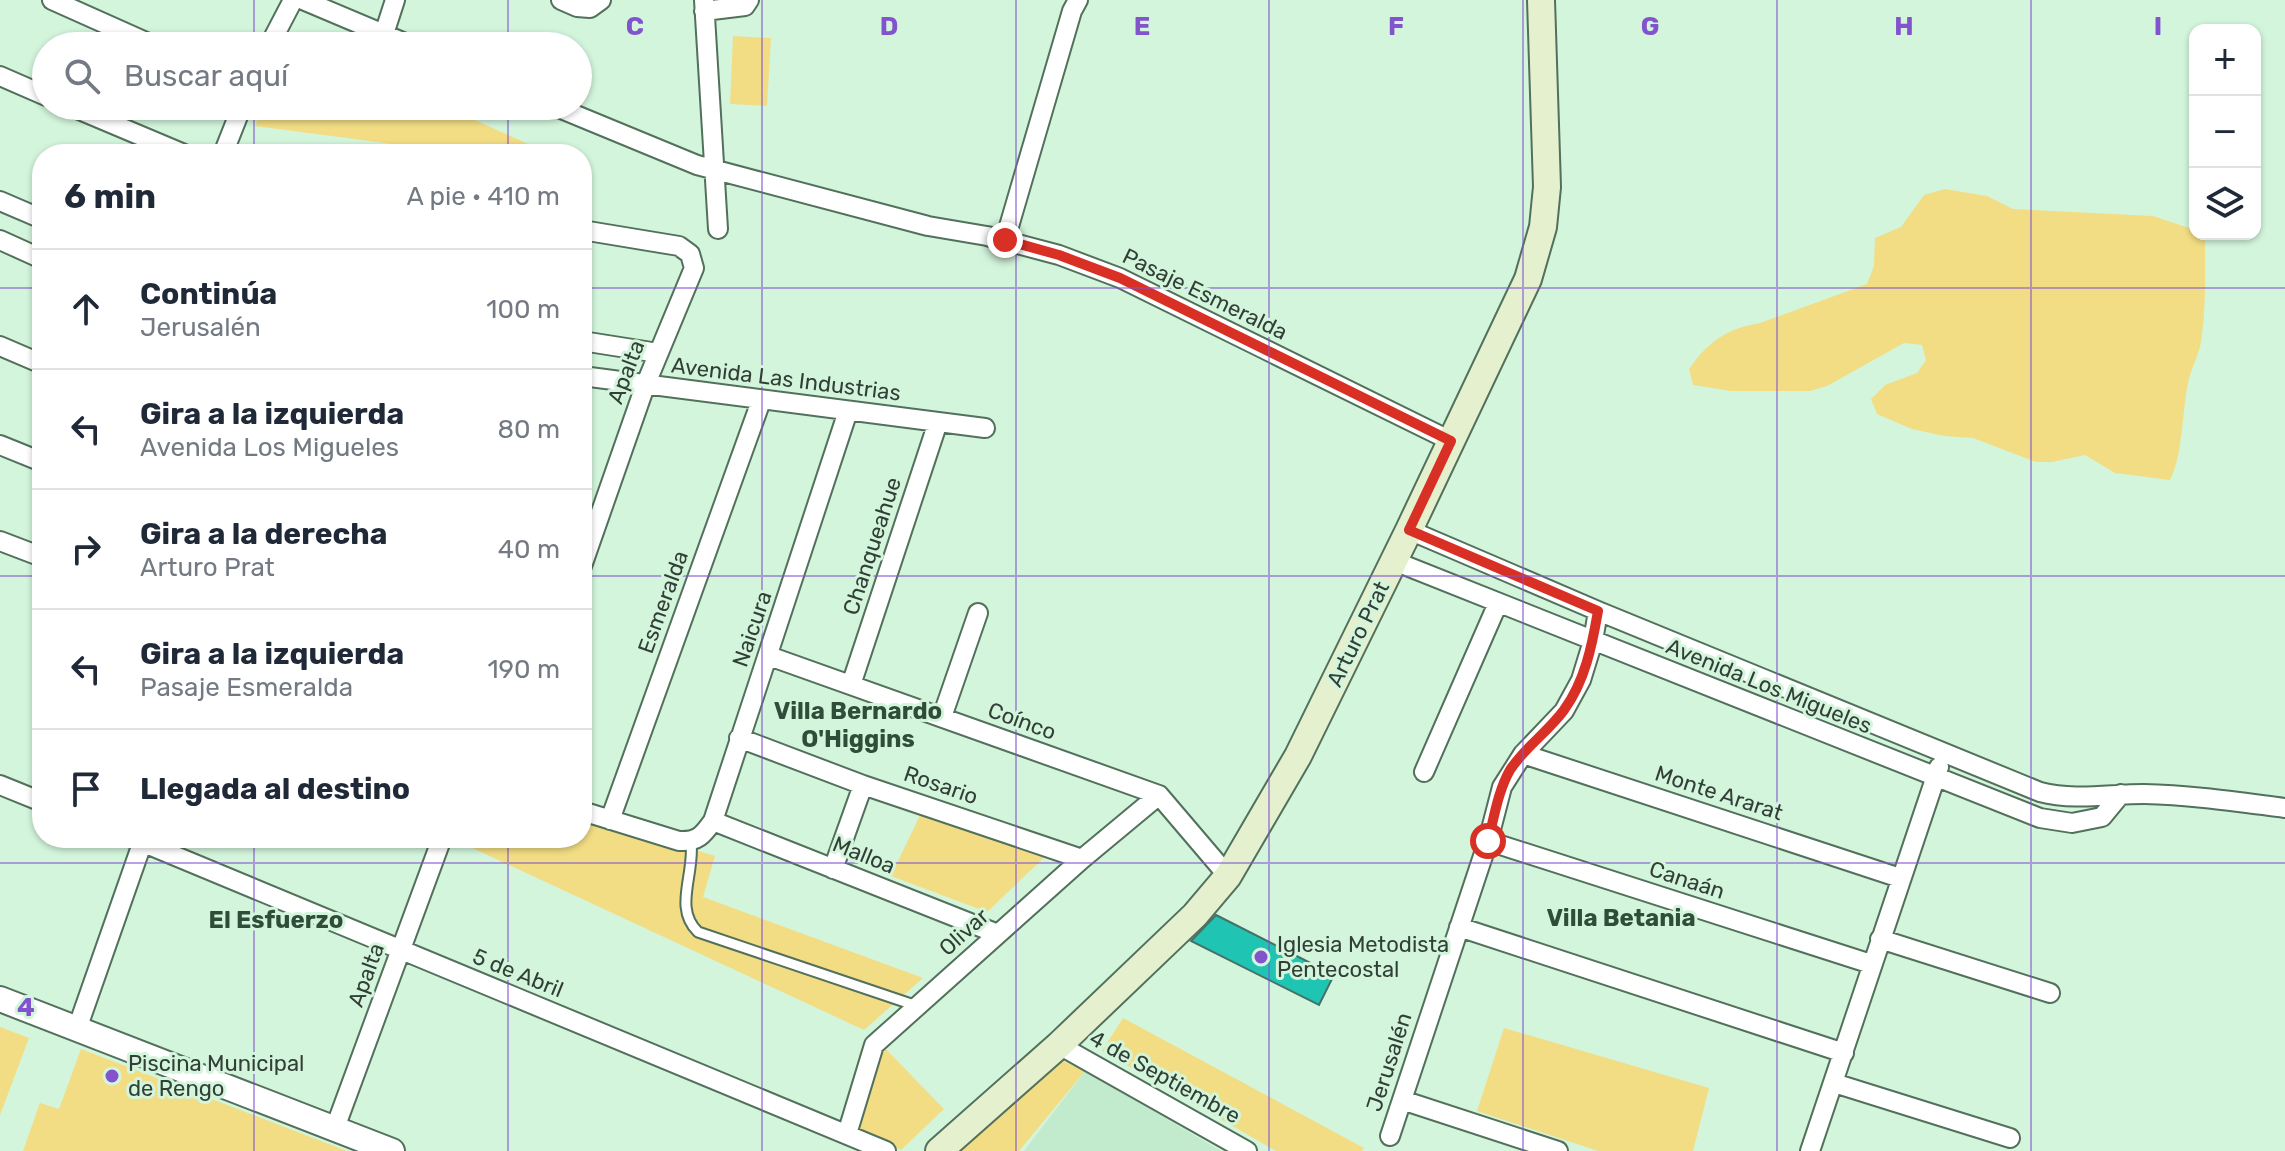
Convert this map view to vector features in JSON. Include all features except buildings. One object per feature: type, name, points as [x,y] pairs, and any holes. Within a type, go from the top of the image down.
[{"type":"main road","name":"Arturo Prat","points":[[939,1151],[1059,1045],[1195,915],[1228,876],[1298,756],[1528,279],[1543,227],[1547,187],[1541,0]]},
{"type":"street","points":[[52,0],[124,32]]},
{"type":"street","points":[[276,32],[293,0]]},
{"type":"street","points":[[303,0],[379,32]]},
{"type":"street","points":[[385,32],[395,0]]},
{"type":"street","points":[[561,0],[577,7],[590,8],[601,0]]},
{"type":"street","points":[[718,229],[704,6],[745,6],[749,0]]},
{"type":"street","points":[[1005,240],[1072,11],[1078,0]]},
{"type":"street","points":[[0,76],[32,90]]},
{"type":"street","points":[[103,120],[160,144]]},
{"type":"street","points":[[227,144],[236,120]]},
{"type":"street","name":"Pasaje Esmeralda","points":[[588,120],[681,159],[928,226],[1005,240],[1059,255],[1120,278],[1451,441]]},
{"type":"street","points":[[0,201],[32,215]]},
{"type":"street","name":"Apalta","points":[[592,232],[679,246],[690,254],[694,268],[645,386],[592,537]]},
{"type":"street","points":[[0,240],[32,254]]},
{"type":"street","name":"Avenida Las Industrias","points":[[592,343],[658,353]]},
{"type":"street","points":[[0,346],[32,360]]},
{"type":"street","name":"Avenida Las Industrias","points":[[592,378],[985,428]]},
{"type":"street","name":"Esmeralda","points":[[610,820],[761,401]]},
{"type":"street","name":"Naicura","points":[[685,842],[701,838],[713,821],[848,411]]},
{"type":"street","name":"Chanqueahue","points":[[851,685],[938,422]]},
{"type":"street","points":[[0,445],[32,458]]},
{"type":"street","name":"Avenida Los Migueles","points":[[1409,530],[1598,611],[2054,796],[2121,794],[2213,798],[2285,808]]},
{"type":"street","points":[[0,541],[32,553]]},
{"type":"street","name":"Avenida Los Migueles","points":[[1394,561],[2040,818],[2063,822],[2102,817],[2121,794]]},
{"type":"street","points":[[1424,772],[1498,603]]},
{"type":"street","name":"Jerusalén","points":[[1390,1136],[1488,841],[1502,787],[1523,754],[1564,711],[1581,680],[1598,611]]},
{"type":"street","points":[[942,717],[978,613]]},
{"type":"street","name":"Coínco","points":[[769,656],[1159,795],[1228,876]]},
{"type":"street","name":"Rosario","points":[[739,738],[863,785],[1082,859]]},
{"type":"street","points":[[1810,1151],[1943,753]]},
{"type":"street","name":"Monte Ararat","points":[[1523,754],[1900,878]]},
{"type":"street","points":[[0,785],[32,798]]},
{"type":"street","points":[[833,869],[863,785]]},
{"type":"street","name":"Olivar","points":[[847,1134],[874,1045],[1082,859],[1159,795]]},
{"type":"street","points":[[592,814],[685,842]]},
{"type":"street","name":"Malloa","points":[[713,821],[998,934]]},
{"type":"street","name":"Canaán","points":[[1488,841],[1871,964]]},
{"type":"street","points":[[77,1029],[137,848]]},
{"type":"street","name":"5 de Abril","points":[[161,848],[401,951],[886,1151]]},
{"type":"street","name":"Apalta","points":[[335,1128],[438,848]]},
{"type":"street","points":[[1459,927],[1844,1053]]},
{"type":"street","points":[[1880,939],[2050,993]]},
{"type":"street","points":[[0,999],[392,1151]]},
{"type":"street","name":"4 de Septiembre","points":[[1059,1045],[1247,1151]]},
{"type":"street","points":[[1834,1083],[2010,1138]]},
{"type":"street","points":[[1402,1100],[1558,1151]]},
{"type":"lane","points":[[685,842],[693,859],[684,907],[688,923],[698,932],[917,1006]]},
{"type":"shaded area","points":[[733,36],[771,38],[767,106],[730,104]]},
{"type":"shaded area","points":[[257,120],[474,120],[528,144],[393,144],[255,126]]},
{"type":"shaded area","points":[[1945,189],[1987,196],[2013,209],[2153,216],[2189,228],[2189,240],[2204,240],[2205,300],[2201,341],[2188,383],[2180,446],[2170,480],[2115,473],[2085,455],[2036,462],[1973,438],[1912,429],[1877,414],[1871,399],[1885,385],[1917,373],[1926,360],[1922,345],[1904,343],[1827,386],[1810,391],[1731,391],[1693,385],[1689,369],[1719,338],[1867,284],[1874,266],[1875,238],[1901,227],[1924,195]]},
{"type":"shaded area","points":[[920,815],[1051,851],[987,912],[891,876]]},
{"type":"shaded area","points":[[592,818],[715,856],[703,897],[923,978],[864,1030],[473,848],[592,848]]},
{"type":"shaded area","points":[[1123,1018],[1364,1148],[1362,1151],[1276,1151],[1102,1051]]},
{"type":"shaded area","points":[[0,1027],[29,1038],[0,1115]]},
{"type":"shaded area","points":[[1504,1028],[1709,1088],[1693,1151],[1598,1151],[1477,1111]]},
{"type":"shaded area","points":[[879,1042],[944,1109],[901,1150],[842,1123]]},
{"type":"shaded area","name":"Piscina Municipal de Rengo","points":[[81,1049],[347,1151],[23,1151],[40,1103],[59,1109]]},
{"type":"shaded area","points":[[1046,1053],[1085,1071],[1019,1151],[935,1151]]},
{"type":"shaded area","points":[[1085,1071],[1221,1151],[1024,1151]]},
{"type":"place","name":"Iglesia Metodista Pentecostal","points":[[1261,957]]},
{"type":"place","name":"Piscina Municipal de Rengo","points":[[112,1076]]},
{"type":"district","name":"Villa Bernardo O'Higgins","points":[[858,725]]},
{"type":"district","name":"Villa Betania","points":[[1621,918]]},
{"type":"district","name":"El Esfuerzo","points":[[276,920]]},
{"type":"route","points":[[1005,240],[1059,255],[1120,278],[1451,441],[1409,530],[1598,611],[1581,680],[1564,711],[1510,770],[1502,787],[1488,841]]}]
